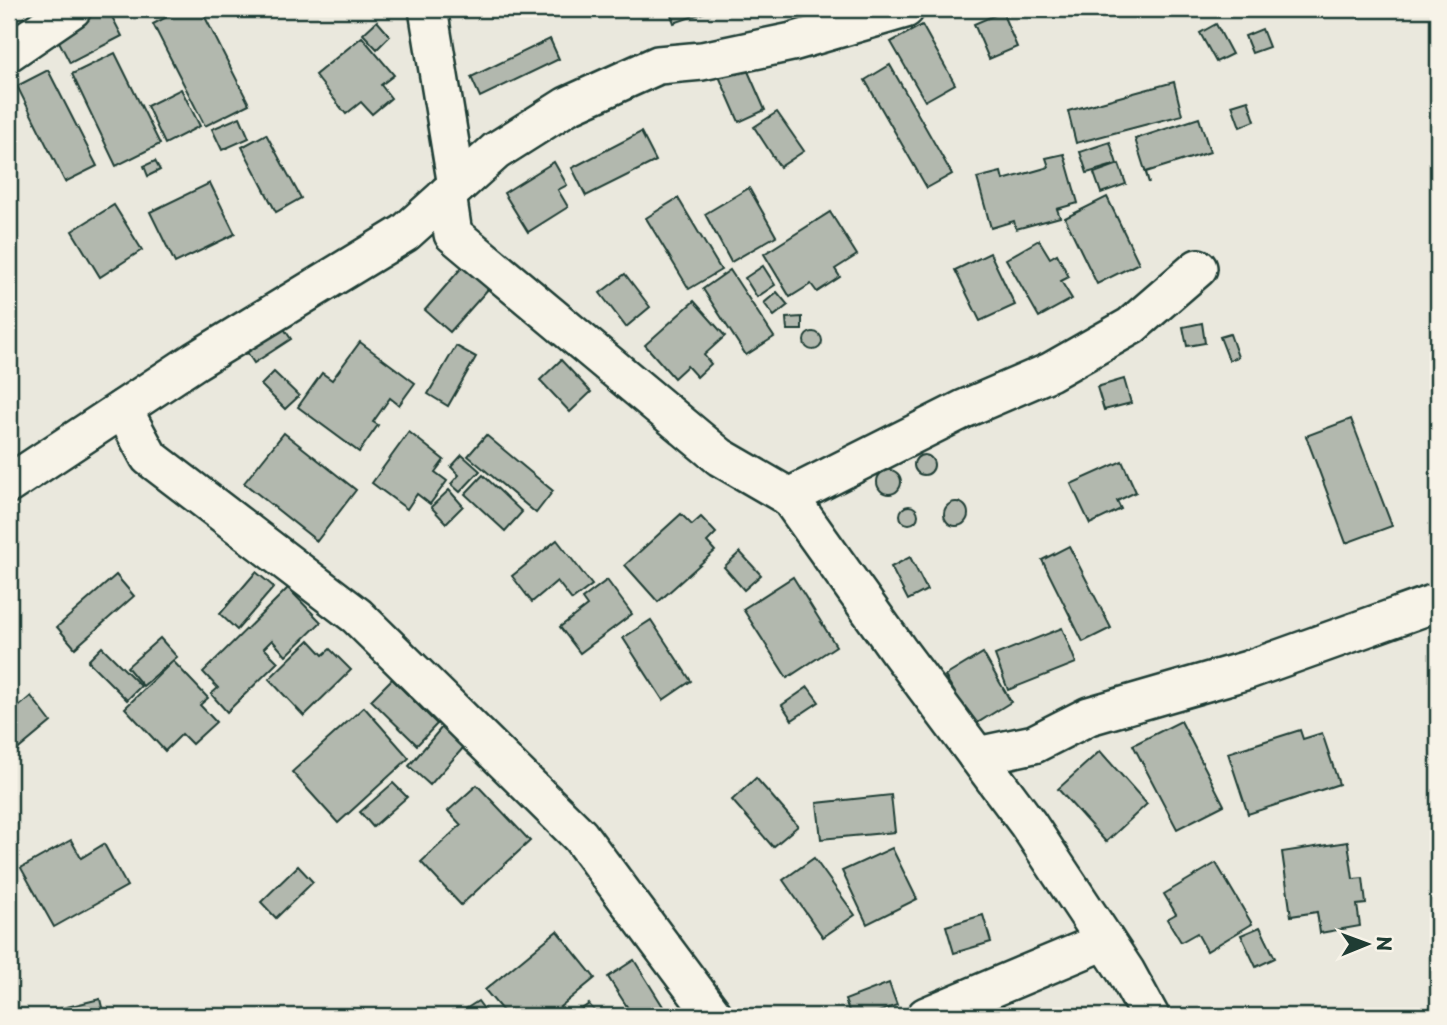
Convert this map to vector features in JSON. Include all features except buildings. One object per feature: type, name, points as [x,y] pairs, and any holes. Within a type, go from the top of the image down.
[{"type":"street","points":[[9,52],[72,9]]},
{"type":"street","points":[[428,9],[452,190],[453,234],[719,457],[789,497],[1028,824],[1105,941],[1150,1016]]},
{"type":"street","points":[[9,484],[284,305],[405,233],[496,151],[529,129],[626,77],[658,65],[702,61],[792,42],[905,9]]},
{"type":"street","points":[[789,497],[964,408],[1050,372],[1131,326],[1198,268]]},
{"type":"street","points":[[123,409],[149,457],[357,616],[580,836],[714,1016]]},
{"type":"street","points":[[977,756],[1034,744],[1089,716],[1248,670],[1438,602]]},
{"type":"street","points":[[1003,791],[1034,744]]},
{"type":"street","points":[[926,1016],[1105,941]]}]
